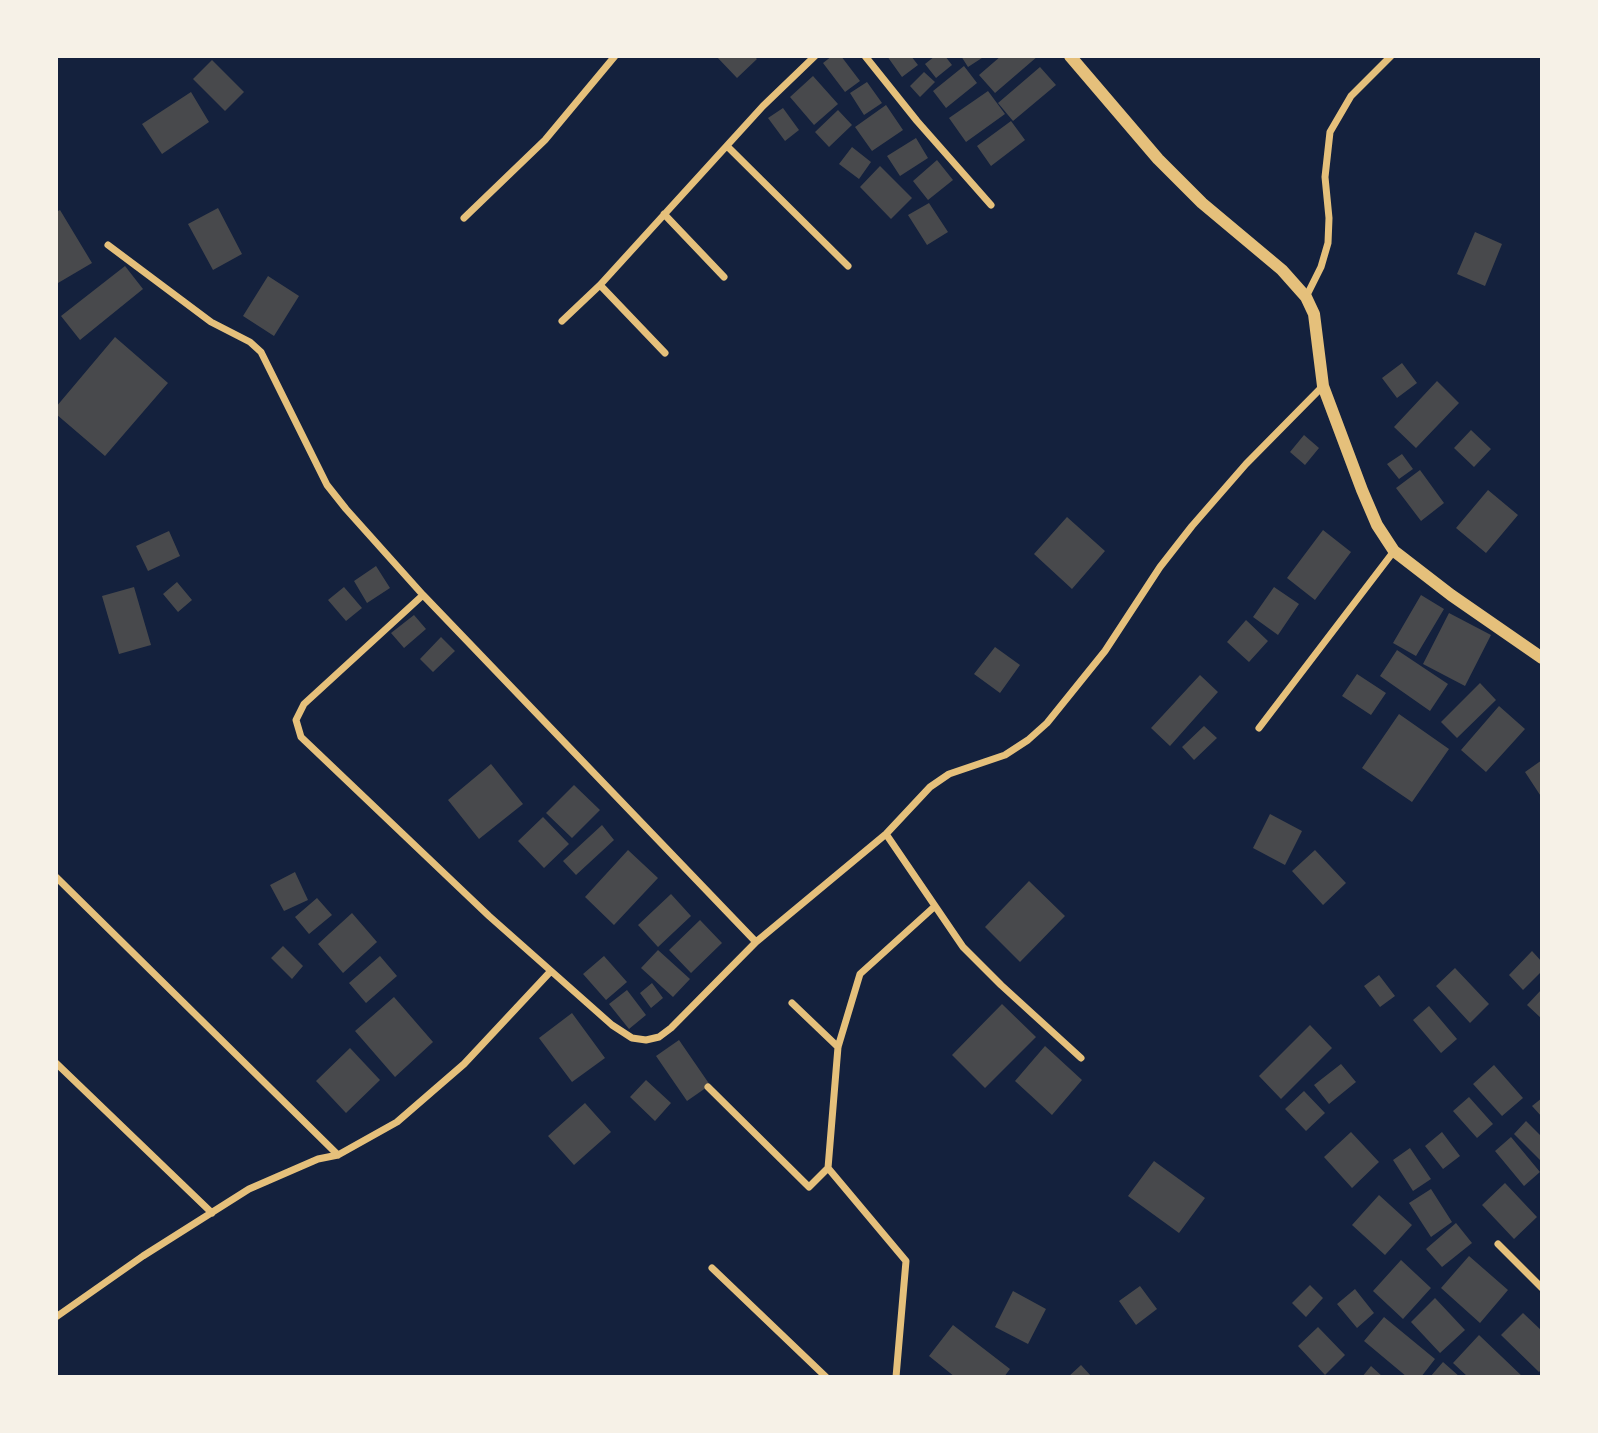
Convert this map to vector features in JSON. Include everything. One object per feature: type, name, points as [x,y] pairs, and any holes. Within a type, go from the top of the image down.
[{"type":"street","points":[[464,218],[545,140],[615,56]]},
{"type":"street","points":[[562,321],[600,285],[727,146],[816,56]]},
{"type":"street","points":[[865,56],[917,121],[991,205]]},
{"type":"street","points":[[1070,56],[1158,159],[1202,203],[1282,270],[1306,297],[1314,314],[1323,386],[1377,525],[1394,551],[1451,595],[1542,658]]},
{"type":"street","points":[[1306,297],[1321,267],[1328,243],[1329,218],[1325,177],[1330,132],[1351,96],[1391,56]]},
{"type":"street","points":[[727,146],[848,266]]},
{"type":"street","points":[[664,214],[724,277]]},
{"type":"street","points":[[108,245],[211,322],[250,342],[261,352],[327,485],[365,532],[756,942]]},
{"type":"street","points":[[600,285],[665,353]]},
{"type":"street","points":[[423,595],[304,704],[298,713],[297,727],[301,737],[550,972],[612,1025],[632,1038],[646,1040],[659,1037],[756,942],[886,834],[930,787],[948,774],[1005,755],[1047,723],[1105,651],[1160,567],[1192,526],[1245,464],[1323,386]]},
{"type":"street","points":[[1259,728],[1394,551]]},
{"type":"street","points":[[886,834],[934,906],[973,957],[1081,1058]]},
{"type":"street","points":[[56,877],[338,1154]]},
{"type":"street","points":[[708,1087],[809,1187],[828,1168],[838,1047],[860,974],[934,906]]},
{"type":"street","points":[[56,1317],[143,1256],[249,1189],[309,1163],[338,1154],[397,1122],[464,1064],[550,972]]},
{"type":"street","points":[[792,1003],[838,1047]]},
{"type":"street","points":[[56,1063],[212,1213]]},
{"type":"street","points":[[828,1168],[906,1261],[896,1377]]},
{"type":"street","points":[[1498,1244],[1542,1289]]},
{"type":"street","points":[[712,1268],[826,1377]]},
{"type":"building","points":[[716,56],[754,56],[757,59],[737,78]]},
{"type":"building","points":[[832,56],[841,56],[860,81],[845,92],[823,63]]},
{"type":"building","points":[[887,56],[911,56],[918,65],[902,77]]},
{"type":"building","points":[[935,56],[945,56],[952,65],[936,78],[925,64]]},
{"type":"building","points":[[961,56],[985,56],[968,67]]},
{"type":"building","points":[[1001,56],[1038,56],[995,93],[979,75]]},
{"type":"building","points":[[212,60],[244,92],[225,111],[193,79]]},
{"type":"building","points":[[964,66],[977,83],[946,108],[933,91]]},
{"type":"building","points":[[1040,67],[1056,85],[1013,121],[998,103]]},
{"type":"building","points":[[924,72],[935,82],[920,97],[910,86]]},
{"type":"building","points":[[813,76],[838,104],[814,125],[790,97]]},
{"type":"building","points":[[867,82],[882,103],[864,115],[850,93]]},
{"type":"building","points":[[988,91],[1005,114],[966,142],[949,118]]},
{"type":"building","points":[[191,92],[209,122],[162,154],[142,124]]},
{"type":"building","points":[[886,105],[903,130],[872,151],[855,127]]},
{"type":"building","points":[[783,108],[799,130],[785,141],[768,118]]},
{"type":"building","points":[[838,110],[852,125],[829,147],[815,132]]},
{"type":"building","points":[[1011,121],[1025,140],[991,166],[977,146]]},
{"type":"building","points":[[916,138],[928,158],[900,176],[887,156]]},
{"type":"building","points":[[852,147],[871,162],[859,179],[839,164]]},
{"type":"building","points":[[937,160],[953,180],[928,200],[913,181]]},
{"type":"building","points":[[880,166],[912,198],[891,219],[860,187]]},
{"type":"building","points":[[929,203],[948,232],[927,245],[908,215]]},
{"type":"building","points":[[218,208],[242,254],[213,270],[188,224]]},
{"type":"building","points":[[60,210],[92,263],[58,283],[56,212]]},
{"type":"building","points":[[1475,232],[1502,244],[1485,286],[1457,274]]},
{"type":"building","points":[[125,266],[143,289],[80,340],[61,316]]},
{"type":"building","points":[[268,276],[299,296],[274,336],[243,316]]},
{"type":"building","points":[[115,337],[168,383],[105,456],[56,414],[56,407]]},
{"type":"building","points":[[1402,363],[1417,383],[1397,398],[1382,378]]},
{"type":"building","points":[[1437,381],[1459,403],[1416,448],[1394,427]]},
{"type":"building","points":[[1471,430],[1491,449],[1474,467],[1454,448]]},
{"type":"building","points":[[1304,435],[1319,448],[1305,465],[1290,452]]},
{"type":"building","points":[[1402,454],[1413,469],[1399,479],[1387,464]]},
{"type":"building","points":[[1420,470],[1444,503],[1421,521],[1396,488]]},
{"type":"building","points":[[1488,490],[1518,515],[1486,553],[1456,528]]},
{"type":"building","points":[[1067,517],[1105,551],[1072,589],[1034,554]]},
{"type":"building","points":[[1323,530],[1351,552],[1315,600],[1287,578]]},
{"type":"building","points":[[169,531],[180,556],[148,571],[136,546]]},
{"type":"building","points":[[376,566],[390,588],[367,603],[354,581]]},
{"type":"building","points":[[177,582],[192,600],[178,612],[163,594]]},
{"type":"building","points":[[134,587],[151,645],[119,654],[102,596]]},
{"type":"building","points":[[344,587],[362,608],[346,621],[328,600]]},
{"type":"building","points":[[1274,587],[1299,604],[1278,635],[1253,617]]},
{"type":"building","points":[[1421,595],[1444,609],[1416,656],[1393,643]]},
{"type":"building","points":[[1449,613],[1491,635],[1465,686],[1423,664]]},
{"type":"building","points":[[414,615],[426,629],[404,648],[391,633]]},
{"type":"building","points":[[1246,620],[1268,641],[1249,662],[1227,642]]},
{"type":"building","points":[[441,637],[455,651],[433,672],[420,659]]},
{"type":"building","points":[[995,647],[1020,665],[1000,693],[974,674]]},
{"type":"building","points":[[1397,650],[1448,684],[1430,711],[1380,676]]},
{"type":"building","points":[[1357,674],[1386,693],[1371,715],[1342,696]]},
{"type":"building","points":[[1200,675],[1218,692],[1170,746],[1151,728]]},
{"type":"building","points":[[1480,683],[1496,700],[1457,738],[1441,722]]},
{"type":"building","points":[[1499,706],[1525,729],[1486,772],[1461,750]]},
{"type":"building","points":[[1399,714],[1449,749],[1412,802],[1362,768]]},
{"type":"building","points":[[1204,726],[1217,738],[1194,760],[1182,747]]},
{"type":"building","points":[[1542,760],[1542,798],[1525,772]]},
{"type":"building","points":[[491,764],[523,804],[479,839],[448,800]]},
{"type":"building","points":[[574,785],[600,810],[572,838],[546,813]]},
{"type":"building","points":[[1270,814],[1302,831],[1285,865],[1253,848]]},
{"type":"building","points":[[543,817],[569,844],[544,868],[518,841]]},
{"type":"building","points":[[602,825],[614,840],[576,875],[563,861]]},
{"type":"building","points":[[628,850],[658,878],[614,925],[585,897]]},
{"type":"building","points":[[1315,850],[1346,883],[1323,905],[1292,871]]},
{"type":"building","points":[[295,872],[308,900],[284,911],[270,885]]},
{"type":"building","points":[[1029,881],[1065,916],[1020,962],[985,927]]},
{"type":"building","points":[[671,894],[691,916],[658,947],[638,925]]},
{"type":"building","points":[[317,898],[332,915],[309,934],[295,917]]},
{"type":"building","points":[[352,913],[377,942],[343,973],[318,944]]},
{"type":"building","points":[[700,920],[722,943],[691,973],[669,950]]},
{"type":"building","points":[[283,946],[303,966],[292,979],[271,958]]},
{"type":"building","points":[[658,950],[690,979],[673,997],[641,968]]},
{"type":"building","points":[[1532,951],[1542,962],[1542,971],[1523,990],[1509,975]]},
{"type":"building","points":[[380,956],[397,976],[366,1003],[349,983]]},
{"type":"building","points":[[604,956],[627,982],[606,1000],[583,974]]},
{"type":"building","points":[[1455,968],[1489,1004],[1470,1023],[1436,986]]},
{"type":"building","points":[[1379,975],[1395,996],[1380,1007],[1364,986]]},
{"type":"building","points":[[652,983],[663,998],[651,1008],[640,993]]},
{"type":"building","points":[[1542,989],[1542,1019],[1527,1005]]},
{"type":"building","points":[[627,990],[646,1015],[629,1029],[609,1004]]},
{"type":"building","points":[[394,997],[433,1042],[395,1077],[355,1031]]},
{"type":"building","points":[[1002,1004],[1036,1037],[985,1088],[952,1055]]},
{"type":"building","points":[[1429,1006],[1457,1039],[1441,1053],[1413,1020]]},
{"type":"building","points":[[572,1013],[605,1058],[572,1082],[539,1038]]},
{"type":"building","points":[[1310,1025],[1332,1048],[1281,1099],[1259,1076]]},
{"type":"building","points":[[679,1040],[710,1085],[687,1101],[656,1056]]},
{"type":"building","points":[[1045,1046],[1082,1080],[1052,1115],[1015,1081]]},
{"type":"building","points":[[350,1048],[380,1080],[346,1113],[316,1081]]},
{"type":"building","points":[[1341,1064],[1356,1082],[1329,1104],[1314,1085]]},
{"type":"building","points":[[1494,1065],[1523,1098],[1502,1116],[1473,1084]]},
{"type":"building","points":[[646,1080],[671,1103],[655,1121],[630,1097]]},
{"type":"building","points":[[1304,1091],[1325,1113],[1306,1131],[1285,1109]]},
{"type":"building","points":[[1469,1097],[1493,1124],[1477,1138],[1453,1111]]},
{"type":"building","points":[[1542,1098],[1542,1117],[1532,1106]]},
{"type":"building","points":[[585,1103],[611,1132],[574,1165],[548,1136]]},
{"type":"building","points":[[1526,1121],[1542,1137],[1542,1162],[1514,1134]]},
{"type":"building","points":[[1351,1132],[1379,1162],[1352,1188],[1324,1157]]},
{"type":"building","points":[[1442,1132],[1460,1156],[1443,1169],[1425,1146]]},
{"type":"building","points":[[1511,1137],[1540,1172],[1524,1186],[1495,1151]]},
{"type":"building","points":[[1410,1148],[1431,1179],[1413,1191],[1393,1160]]},
{"type":"building","points":[[1154,1161],[1205,1198],[1179,1233],[1128,1196]]},
{"type":"building","points":[[1505,1183],[1537,1217],[1514,1239],[1482,1205]]},
{"type":"building","points":[[1431,1189],[1452,1222],[1431,1237],[1409,1203]]},
{"type":"building","points":[[1379,1195],[1412,1225],[1385,1255],[1352,1225]]},
{"type":"building","points":[[1456,1223],[1472,1243],[1442,1267],[1426,1249]]},
{"type":"building","points":[[1469,1256],[1508,1290],[1480,1323],[1441,1288]]},
{"type":"building","points":[[1401,1260],[1431,1288],[1403,1319],[1373,1291]]},
{"type":"building","points":[[1310,1285],[1323,1298],[1306,1317],[1292,1303]]},
{"type":"building","points":[[1140,1286],[1157,1309],[1136,1325],[1119,1301]]},
{"type":"building","points":[[1355,1289],[1374,1313],[1357,1328],[1337,1304]]},
{"type":"building","points":[[1013,1291],[1046,1309],[1028,1344],[995,1327]]},
{"type":"building","points":[[1435,1298],[1465,1330],[1440,1353],[1411,1322]]},
{"type":"building","points":[[1523,1313],[1542,1331],[1542,1369],[1539,1372],[1501,1335]]},
{"type":"building","points":[[1384,1317],[1435,1359],[1421,1377],[1407,1377],[1364,1341]]},
{"type":"building","points":[[953,1325],[1010,1369],[1004,1377],[955,1377],[929,1356]]},
{"type":"building","points":[[1318,1327],[1345,1355],[1325,1375],[1298,1346]]},
{"type":"building","points":[[1479,1335],[1523,1377],[1468,1377],[1453,1363]]},
{"type":"building","points":[[1443,1362],[1460,1377],[1430,1377]]},
{"type":"building","points":[[1081,1365],[1092,1377],[1068,1377]]},
{"type":"building","points":[[1371,1366],[1383,1377],[1362,1377]]}]
